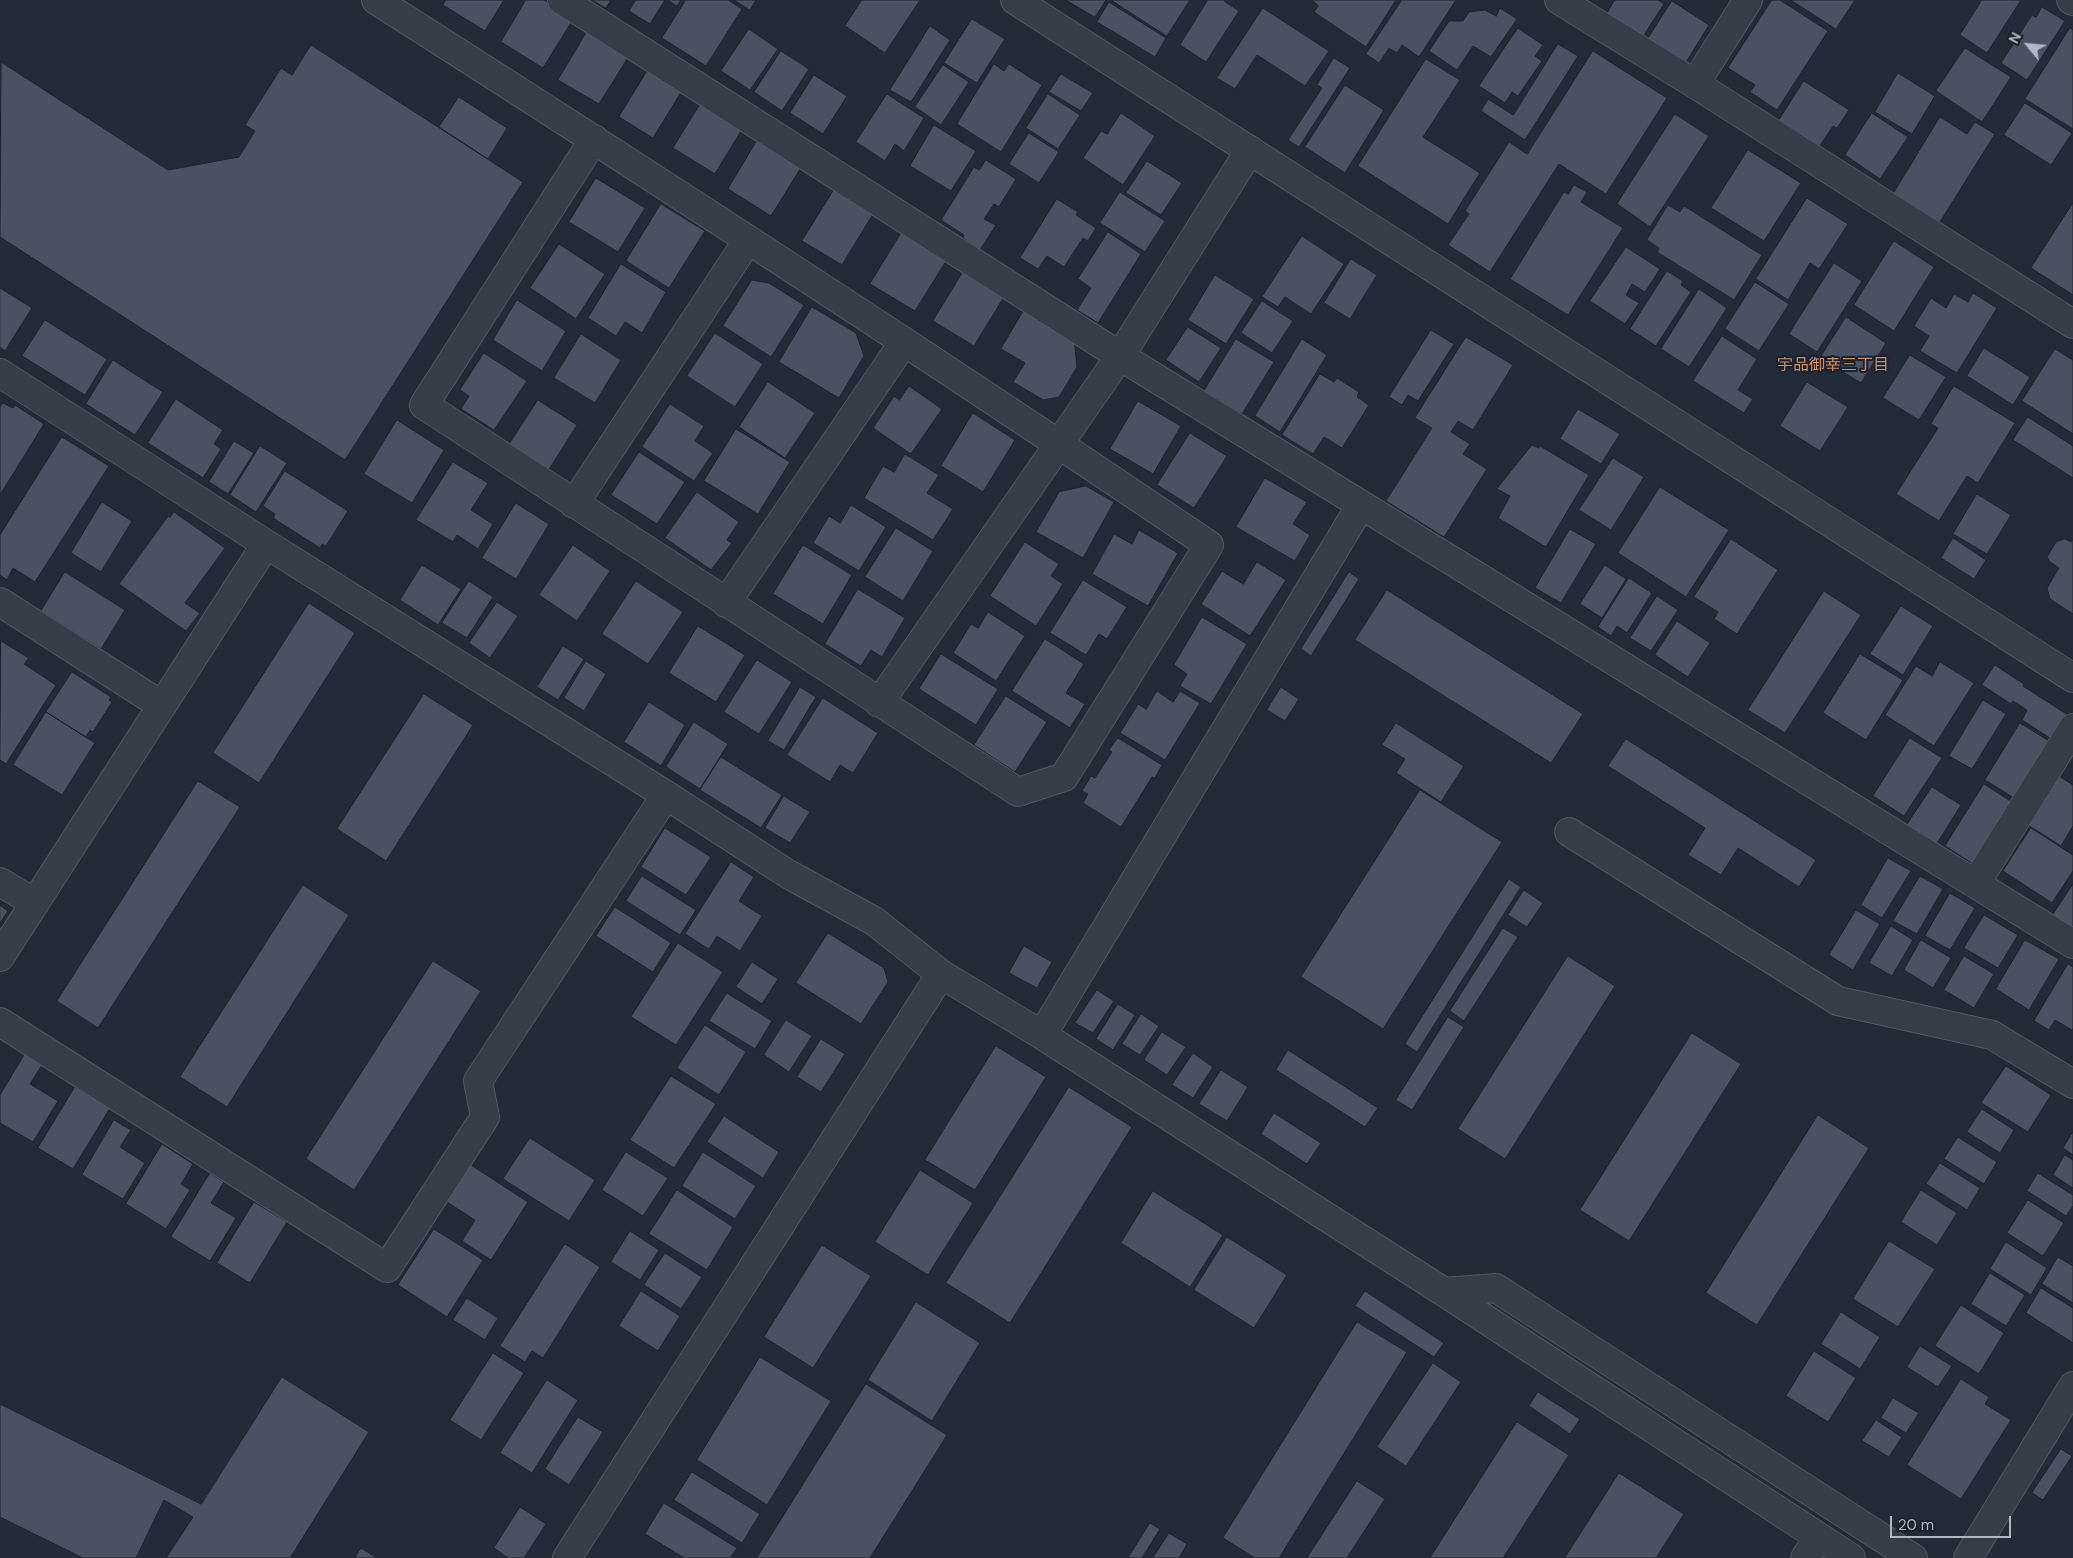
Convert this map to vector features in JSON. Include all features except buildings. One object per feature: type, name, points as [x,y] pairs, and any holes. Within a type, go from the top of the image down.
[{"type":"street","points":[[376,0],[594,139],[1059,444],[1209,545],[1064,777],[1018,792],[878,703],[424,405],[594,139]]},
{"type":"street","points":[[562,0],[1120,356],[2073,944]]},
{"type":"street","points":[[1015,0],[2073,678]]},
{"type":"street","points":[[1559,0],[2073,324]]},
{"type":"street","points":[[1695,84],[1748,0]]},
{"type":"street","points":[[878,703],[1120,356],[1250,150]]},
{"type":"street","points":[[574,504],[748,240]]},
{"type":"street","points":[[726,603],[904,342]]},
{"type":"street","points":[[0,373],[266,544],[666,795],[788,874],[874,920],[941,974],[1042,1035],[1444,1292],[1812,1548],[1851,1558]]},
{"type":"street","points":[[1042,1035],[1361,505]]},
{"type":"street","points":[[0,957],[266,544]]},
{"type":"street","points":[[0,602],[161,705]]},
{"type":"street","points":[[1976,883],[2073,728]]},
{"type":"street","points":[[0,1022],[387,1268],[485,1117],[478,1081],[666,795]]},
{"type":"street","points":[[1569,832],[1838,1001],[1992,1035],[2073,1084]]},
{"type":"street","points":[[0,882],[35,903]]},
{"type":"street","points":[[567,1558],[941,974]]},
{"type":"street","points":[[1444,1292],[1496,1288],[1913,1558]]},
{"type":"street","points":[[1977,1555],[2073,1386]]},
{"type":"district","name":"宇品御幸三丁目","points":[[1833,366]]}]
